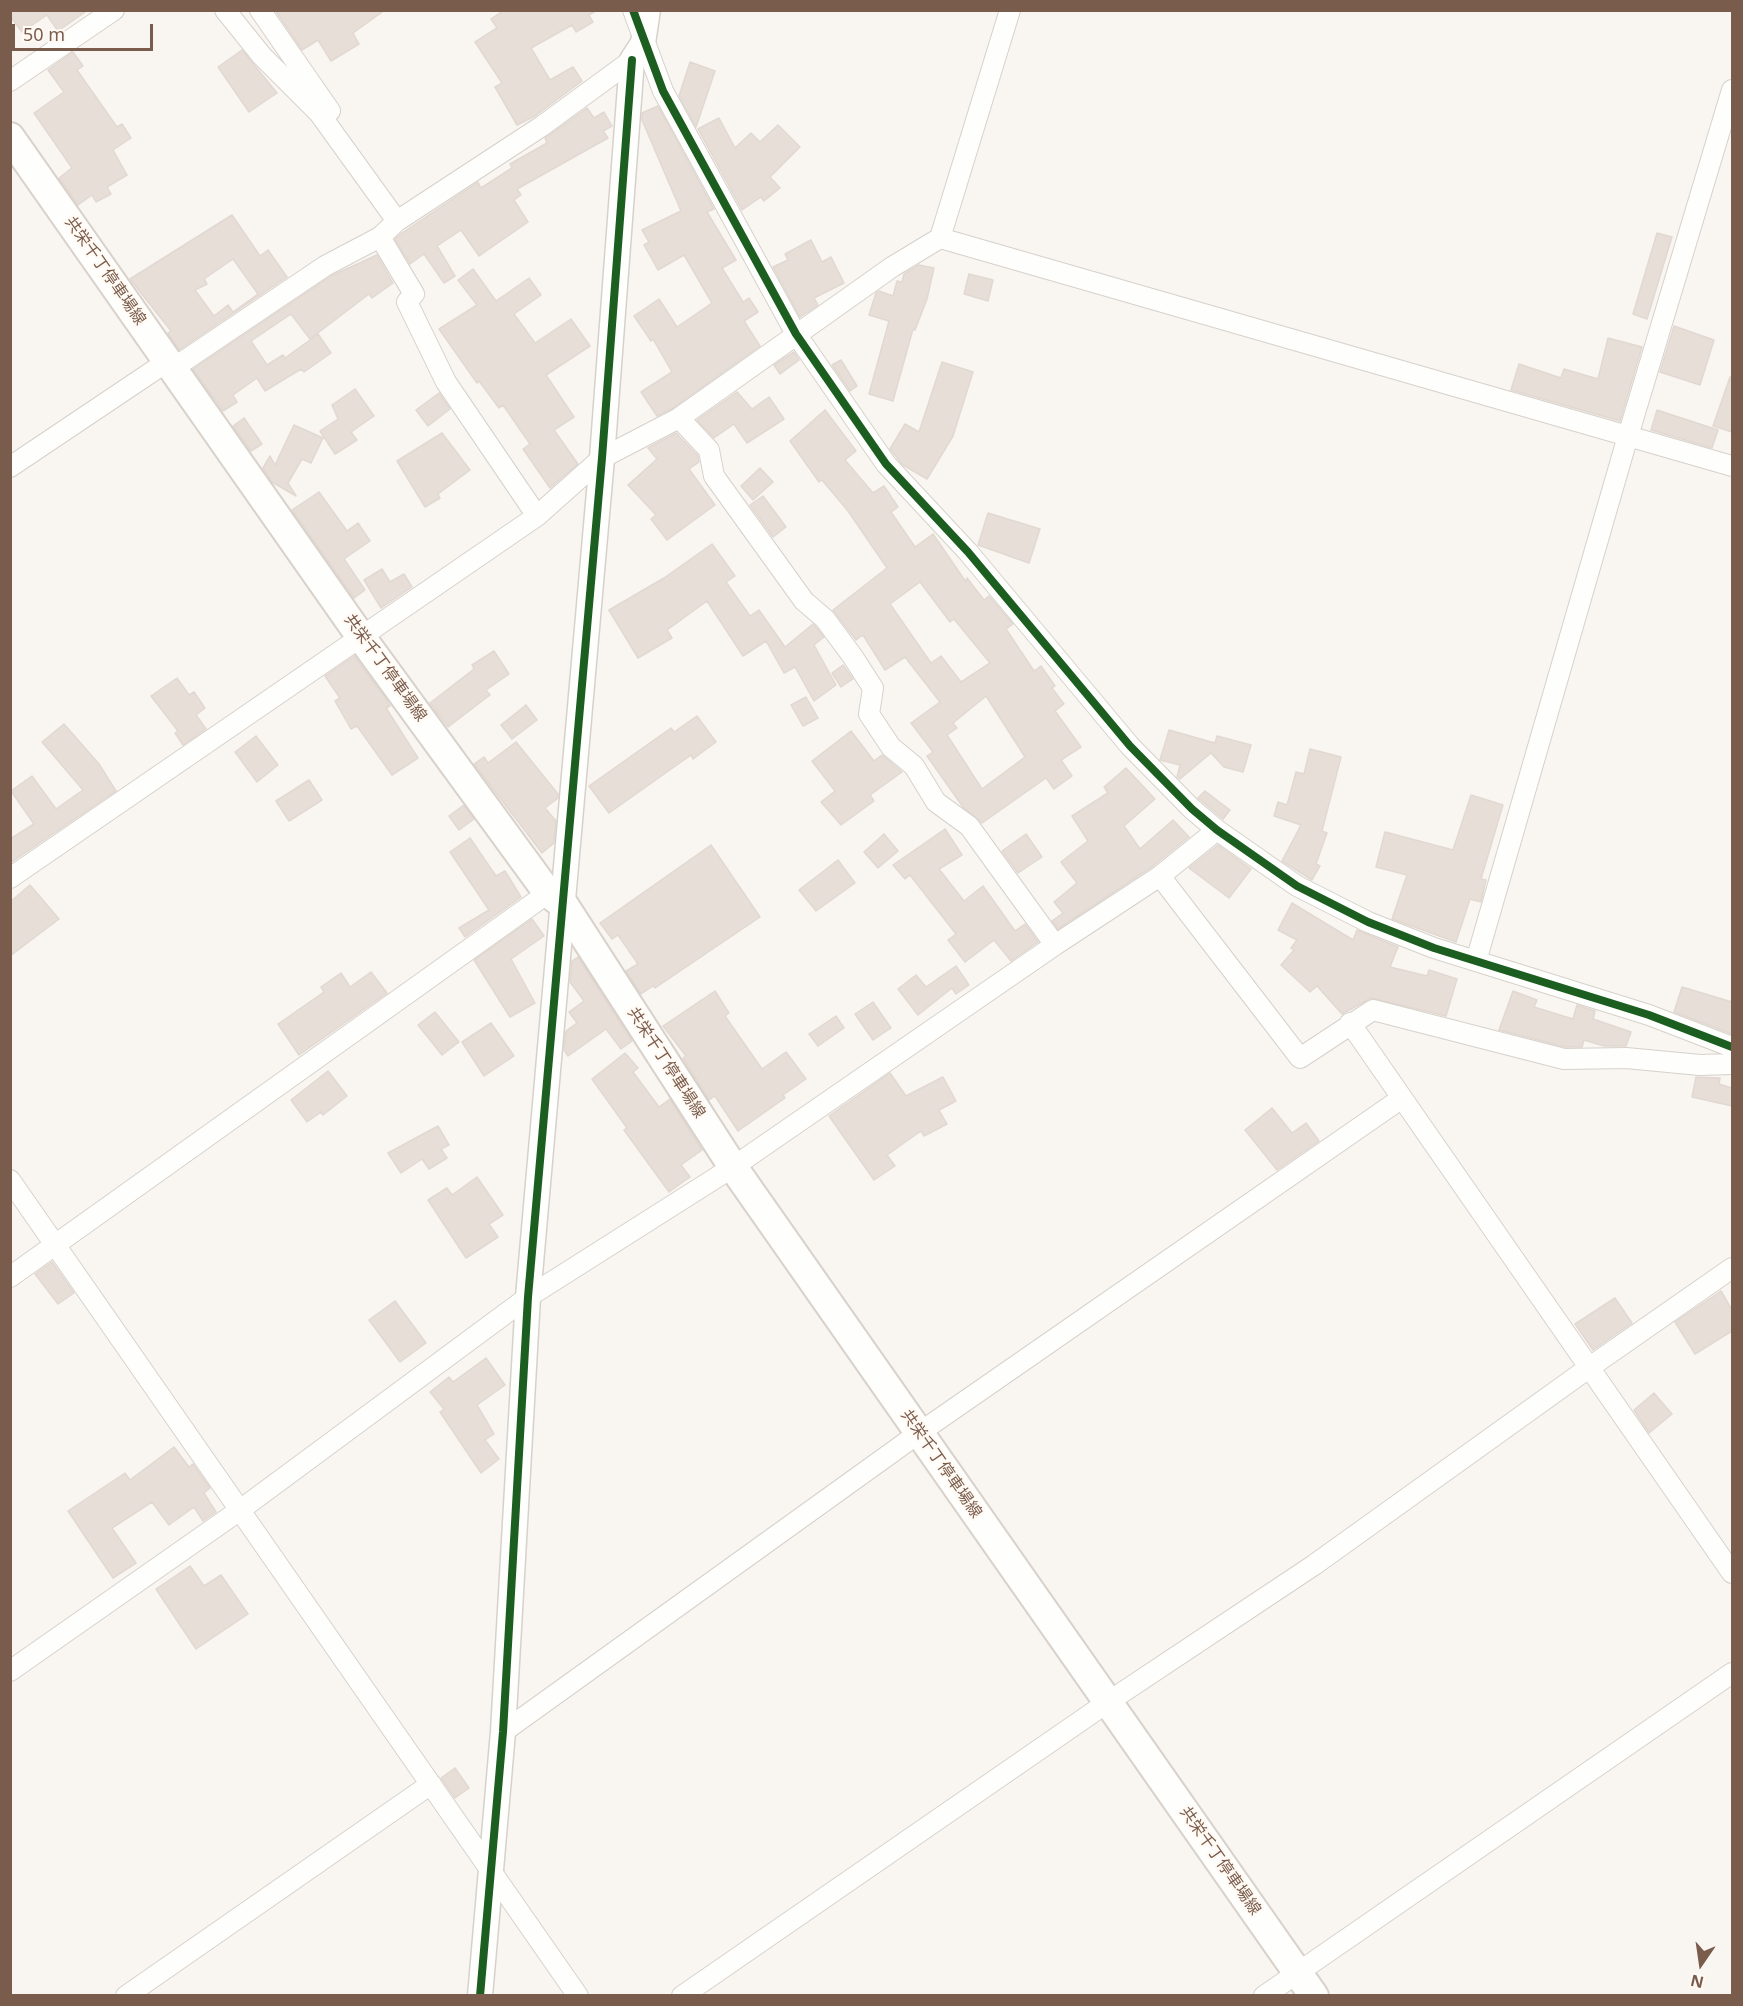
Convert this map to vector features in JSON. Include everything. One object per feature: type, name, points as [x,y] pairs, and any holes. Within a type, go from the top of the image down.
[{"type":"main road","name":"共栄千丁停車場線","points":[[10,137],[361,637],[556,899],[733,1167],[1314,1995]]},
{"type":"street","points":[[10,81],[114,10]]},
{"type":"street","points":[[225,10],[262,56],[319,113],[400,219]]},
{"type":"street","points":[[260,10],[400,219]]},
{"type":"street","points":[[633,10],[638,52],[668,100],[796,334],[886,464],[968,552],[1130,746],[1217,830],[1296,886],[1368,922],[1476,961],[1649,1015],[1732,1047]]},
{"type":"street","points":[[480,1995],[503,1732],[528,1297],[556,899],[602,458],[638,52],[648,10]]},
{"type":"street","points":[[10,878],[537,516],[602,458],[679,418],[796,334],[940,238],[1010,10]]},
{"type":"street","points":[[10,467],[168,361],[181,363],[325,266],[380,237],[400,219],[542,126],[638,52]]},
{"type":"street","points":[[1476,961],[1628,436],[1732,90]]},
{"type":"street","points":[[380,237],[414,294],[407,302],[446,382],[537,516]]},
{"type":"street","points":[[940,238],[1732,466]]},
{"type":"street","points":[[679,418],[709,450],[714,476],[804,601],[825,619],[873,688],[869,714],[891,747],[914,766],[936,802],[969,826],[1054,945]]},
{"type":"street","points":[[10,1671],[240,1510],[528,1297],[733,1167],[1054,945],[1160,876],[1217,830]]},
{"type":"street","points":[[1160,876],[1300,1058],[1373,1010],[1564,1059],[1626,1058],[1700,1065],[1732,1064]]},
{"type":"street","points":[[10,1276],[556,899]]},
{"type":"street","points":[[1350,1023],[1732,1573]]},
{"type":"street","points":[[503,1732],[920,1433],[1402,1098]]},
{"type":"street","points":[[10,1180],[578,1995]]},
{"type":"street","points":[[682,1995],[1108,1702],[1314,1565],[1732,1268]]},
{"type":"street","points":[[1264,1995],[1732,1673]]},
{"type":"street","points":[[126,1995],[431,1784]]},
{"type":"building","points":[[10,10],[88,10],[58,31],[47,15],[22,32],[10,16]]},
{"type":"building","points":[[275,10],[385,10],[353,33],[359,44],[331,61],[318,40],[302,50]]},
{"type":"building","points":[[504,10],[597,10],[589,15],[593,22],[576,32],[572,25],[531,48],[550,80],[573,67],[582,81],[535,116],[517,125],[495,87],[502,83],[475,42],[497,28],[491,19]]},
{"type":"building","points":[[242,50],[277,93],[249,112],[218,67]]},
{"type":"building","points":[[73,52],[83,66],[77,70],[117,127],[122,124],[131,138],[113,150],[127,175],[107,187],[111,194],[96,202],[92,195],[78,205],[59,178],[72,168],[34,113],[64,92],[48,70]]},
{"type":"building","points":[[690,62],[715,71],[696,127],[679,96]]},
{"type":"building","points":[[658,106],[714,209],[707,212],[736,260],[722,268],[743,302],[749,298],[758,312],[744,321],[760,346],[673,408],[657,416],[641,392],[672,372],[653,339],[651,341],[634,316],[659,299],[677,327],[712,303],[684,255],[658,270],[644,245],[649,242],[642,230],[681,211],[642,120],[642,113]]},
{"type":"building","points":[[587,108],[594,118],[604,112],[612,126],[603,131],[608,138],[517,189],[521,195],[514,200],[528,222],[479,256],[461,230],[437,246],[455,276],[444,283],[424,254],[410,264],[395,239],[478,182],[481,188],[512,168],[510,164],[547,143],[545,138]]},
{"type":"building","points":[[719,118],[735,148],[751,133],[760,142],[778,125],[800,147],[770,177],[780,188],[764,201],[761,197],[742,210],[698,129]]},
{"type":"building","points":[[232,215],[260,256],[268,250],[287,277],[179,350],[168,333],[171,331],[130,279]],"holes":[[[233,259],[258,294],[233,312],[228,305],[214,316],[195,290],[207,284],[204,279]]]},
{"type":"building","points":[[1657,233],[1672,237],[1647,319],[1633,314]]},
{"type":"building","points":[[811,240],[822,262],[831,257],[844,283],[814,298],[818,305],[800,317],[773,267],[788,260],[785,254]]},
{"type":"building","points":[[377,255],[393,283],[372,298],[369,294],[310,339],[291,314],[251,341],[267,365],[283,355],[285,358],[318,334],[331,353],[304,372],[301,369],[265,391],[257,378],[233,395],[237,402],[223,411],[193,369],[331,276]]},
{"type":"building","points":[[919,265],[934,268],[927,299],[915,330],[913,329],[893,401],[869,394],[889,321],[869,315],[876,293],[879,291],[893,296],[897,281],[902,282],[904,274]]},
{"type":"building","points":[[473,269],[496,301],[529,278],[541,295],[514,314],[535,343],[571,319],[590,346],[546,375],[574,417],[554,430],[578,464],[550,488],[523,449],[530,444],[503,405],[499,408],[479,381],[477,383],[439,329],[477,305],[458,280]]},
{"type":"building","points":[[969,274],[993,280],[988,301],[964,294]]},
{"type":"building","points":[[1674,326],[1714,340],[1700,385],[1660,372]]},
{"type":"building","points":[[1608,338],[1642,347],[1620,421],[1511,390],[1519,364],[1561,378],[1564,369],[1598,379]]},
{"type":"building","points":[[794,352],[799,360],[780,374],[774,365]]},
{"type":"building","points":[[841,360],[857,386],[850,391],[832,365]]},
{"type":"building","points":[[942,362],[973,372],[953,436],[927,479],[903,465],[890,449],[905,424],[919,432]]},
{"type":"building","points":[[1730,377],[1732,378],[1732,432],[1713,426]]},
{"type":"building","points":[[355,389],[374,416],[351,432],[357,440],[335,454],[320,431],[338,419],[332,405]]},
{"type":"building","points":[[737,392],[752,409],[769,397],[784,419],[747,443],[734,424],[714,438],[697,420]]},
{"type":"building","points":[[439,393],[450,409],[428,426],[416,410]]},
{"type":"building","points":[[825,410],[856,451],[845,460],[873,493],[884,486],[898,507],[891,512],[915,547],[933,534],[966,582],[967,578],[984,600],[989,596],[1013,624],[1006,629],[1034,671],[1041,666],[1055,686],[1052,688],[1064,704],[1055,711],[1081,747],[1061,760],[1072,776],[1054,789],[1046,778],[982,823],[963,807],[927,756],[933,752],[911,723],[940,702],[905,657],[885,670],[863,635],[856,640],[833,610],[887,568],[848,511],[822,480],[819,482],[790,441]],"holes":[[[920,582],[950,622],[954,619],[990,663],[961,682],[941,656],[931,663],[890,604]],[[986,696],[1025,757],[982,789],[947,735],[957,728],[953,723]]]},
{"type":"building","points":[[1657,410],[1718,430],[1712,448],[1651,430]]},
{"type":"building","points":[[244,418],[262,444],[251,451],[233,426]]},
{"type":"building","points":[[294,425],[323,438],[311,463],[302,459],[288,483],[296,496],[272,482],[263,468],[270,456],[275,465]]},
{"type":"building","points":[[442,433],[470,470],[438,494],[440,498],[425,507],[397,461]]},
{"type":"building","points":[[676,433],[698,456],[699,462],[689,469],[715,505],[667,540],[651,519],[656,515],[628,485],[657,459],[648,448]]},
{"type":"building","points":[[760,468],[773,482],[753,500],[741,486]]},
{"type":"building","points":[[319,492],[347,531],[358,523],[370,541],[344,559],[365,590],[354,598],[292,510]]},
{"type":"building","points":[[763,496],[786,527],[773,537],[750,505]]},
{"type":"building","points":[[988,513],[1040,529],[1029,563],[978,545]]},
{"type":"building","points":[[712,544],[735,576],[726,582],[750,616],[759,610],[785,647],[813,624],[816,627],[824,637],[814,645],[836,685],[814,701],[795,667],[784,673],[766,641],[743,656],[707,601],[667,630],[672,638],[638,658],[609,610],[664,578]]},
{"type":"building","points":[[382,569],[390,582],[404,574],[412,587],[381,608],[364,580]]},
{"type":"building","points":[[494,651],[509,674],[486,690],[490,695],[448,727],[430,703],[474,669],[472,665]]},
{"type":"building","points":[[354,656],[385,698],[390,706],[386,708],[418,758],[392,775],[357,726],[351,729],[335,701],[340,698],[325,676]]},
{"type":"building","points":[[843,665],[853,679],[841,687],[832,673]]},
{"type":"building","points":[[177,678],[189,695],[194,692],[205,708],[196,715],[206,729],[183,745],[175,733],[178,731],[151,696]]},
{"type":"building","points":[[806,697],[818,718],[803,726],[791,705]]},
{"type":"building","points":[[526,705],[537,720],[512,739],[501,725]]},
{"type":"building","points":[[697,716],[716,742],[693,759],[691,755],[609,813],[589,786],[671,728],[674,732]]},
{"type":"building","points":[[64,724],[99,764],[116,791],[10,863],[10,839],[34,824],[11,791],[32,776],[56,809],[83,790],[42,742]]},
{"type":"building","points":[[1169,730],[1215,743],[1217,736],[1251,745],[1243,772],[1224,767],[1211,753],[1180,779],[1177,777],[1180,765],[1160,760]]},
{"type":"building","points":[[851,731],[874,761],[882,755],[902,772],[870,795],[874,801],[841,825],[821,802],[835,791],[812,761]]},
{"type":"building","points":[[256,736],[278,765],[257,782],[235,752]]},
{"type":"building","points":[[516,742],[558,794],[558,798],[545,808],[556,821],[554,843],[542,853],[474,764],[484,757],[488,763]]},
{"type":"building","points":[[1310,749],[1341,757],[1322,831],[1327,833],[1316,864],[1320,866],[1312,880],[1282,861],[1301,825],[1274,816],[1278,802],[1287,805],[1296,772],[1304,774]]},
{"type":"building","points":[[1126,768],[1155,799],[1124,826],[1140,849],[1173,820],[1189,837],[1153,866],[1058,929],[1052,921],[1063,913],[1054,902],[1077,883],[1061,862],[1088,841],[1072,816],[1108,793],[1104,787]]},
{"type":"building","points":[[309,780],[322,800],[289,821],[276,801]]},
{"type":"building","points":[[1205,791],[1230,810],[1223,819],[1198,798]]},
{"type":"building","points":[[1471,795],[1503,805],[1481,879],[1486,880],[1481,902],[1470,899],[1456,942],[1392,919],[1407,875],[1376,867],[1385,832],[1453,850]]},
{"type":"building","points":[[464,805],[474,819],[459,830],[449,816]]},
{"type":"building","points":[[945,829],[962,855],[939,869],[964,901],[983,886],[1015,931],[1025,924],[1038,942],[1011,961],[994,940],[965,962],[948,940],[956,934],[910,875],[905,879],[893,865]]},
{"type":"building","points":[[884,834],[898,851],[878,868],[864,852]]},
{"type":"building","points":[[1026,834],[1042,857],[1018,873],[1002,851]]},
{"type":"building","points":[[470,838],[496,876],[505,871],[521,897],[465,937],[459,928],[489,910],[450,852]]},
{"type":"building","points":[[711,845],[760,917],[655,988],[653,986],[641,994],[626,971],[638,964],[618,935],[612,939],[600,923]]},
{"type":"building","points":[[1218,845],[1251,869],[1229,898],[1189,868]]},
{"type":"building","points":[[838,860],[855,883],[816,911],[799,890]]},
{"type":"building","points":[[30,885],[59,919],[10,956],[10,902]]},
{"type":"building","points":[[1292,903],[1353,940],[1357,930],[1398,947],[1390,967],[1427,976],[1429,970],[1457,979],[1446,1016],[1371,998],[1342,1014],[1317,986],[1310,992],[1281,965],[1294,950],[1291,948],[1297,940],[1278,930]]},
{"type":"building","points":[[532,919],[544,936],[511,959],[535,1003],[510,1017],[474,960]]},
{"type":"building","points":[[578,957],[632,1041],[621,1049],[606,1029],[568,1056],[564,1050],[566,1031],[577,1023],[569,1012],[584,1001],[570,982],[572,961]]},
{"type":"building","points":[[956,966],[969,985],[956,994],[952,988],[918,1015],[898,989],[916,975],[926,987]]},
{"type":"building","points":[[371,972],[387,993],[299,1055],[278,1024],[324,992],[321,987],[341,973],[350,987]]},
{"type":"building","points":[[1682,987],[1732,1002],[1732,1034],[1674,1012]]},
{"type":"building","points":[[715,991],[729,1013],[725,1016],[762,1069],[786,1052],[806,1079],[783,1095],[785,1098],[738,1131],[715,1096],[709,1100],[683,1058],[686,1056],[663,1026]]},
{"type":"building","points":[[1513,991],[1537,1000],[1534,1007],[1573,1019],[1577,1005],[1595,1011],[1593,1019],[1631,1032],[1626,1046],[1604,1046],[1584,1040],[1582,1047],[1565,1047],[1499,1030]]},
{"type":"building","points":[[873,1002],[891,1028],[873,1040],[855,1014]]},
{"type":"building","points":[[435,1012],[459,1042],[442,1055],[418,1025]]},
{"type":"building","points":[[836,1016],[844,1028],[818,1046],[809,1034]]},
{"type":"building","points":[[491,1023],[514,1056],[484,1076],[462,1042]]},
{"type":"building","points":[[625,1053],[638,1068],[633,1072],[659,1107],[670,1099],[702,1150],[681,1165],[690,1177],[669,1192],[624,1130],[627,1128],[592,1079]]},
{"type":"building","points":[[328,1071],[347,1096],[323,1115],[321,1112],[307,1122],[291,1100]]},
{"type":"building","points":[[890,1073],[906,1096],[943,1077],[956,1101],[939,1110],[947,1124],[924,1136],[921,1131],[887,1155],[895,1166],[874,1180],[829,1116]]},
{"type":"building","points":[[1696,1077],[1720,1078],[1719,1084],[1732,1088],[1732,1106],[1692,1097]]},
{"type":"building","points":[[1272,1108],[1292,1133],[1306,1123],[1319,1141],[1277,1170],[1245,1130]]},
{"type":"building","points":[[438,1126],[449,1145],[441,1149],[447,1158],[429,1169],[422,1159],[401,1173],[388,1153]]},
{"type":"building","points":[[477,1177],[503,1215],[489,1224],[498,1237],[466,1258],[428,1200],[447,1188],[452,1195]]},
{"type":"building","points":[[52,1262],[74,1293],[58,1304],[35,1274]]},
{"type":"building","points":[[1721,1291],[1732,1310],[1732,1331],[1695,1354],[1675,1322]]},
{"type":"building","points":[[1615,1298],[1632,1323],[1593,1350],[1575,1324]]},
{"type":"building","points":[[395,1301],[426,1343],[400,1362],[369,1320]]},
{"type":"building","points":[[486,1358],[505,1385],[477,1405],[494,1434],[485,1440],[499,1459],[481,1473],[440,1412],[444,1409],[430,1392],[449,1377],[453,1382]]},
{"type":"building","points":[[1654,1393],[1672,1414],[1649,1433],[1634,1410]]},
{"type":"building","points":[[174,1447],[189,1467],[193,1464],[210,1488],[204,1493],[216,1512],[203,1521],[194,1507],[169,1525],[152,1502],[112,1528],[136,1563],[113,1578],[68,1511],[125,1473],[130,1480]]},
{"type":"building","points":[[190,1566],[204,1586],[221,1575],[248,1614],[196,1649],[156,1589]]},
{"type":"building","points":[[455,1768],[469,1788],[455,1798],[441,1778]]},
{"type":"cycle path","points":[[633,10],[663,91],[796,334],[886,464],[968,552],[1130,746],[1192,809],[1217,830],[1297,886],[1368,922],[1434,948],[1649,1015],[1732,1047]]},
{"type":"cycle path","points":[[480,1996],[503,1732],[528,1297],[602,458],[632,60]]}]
